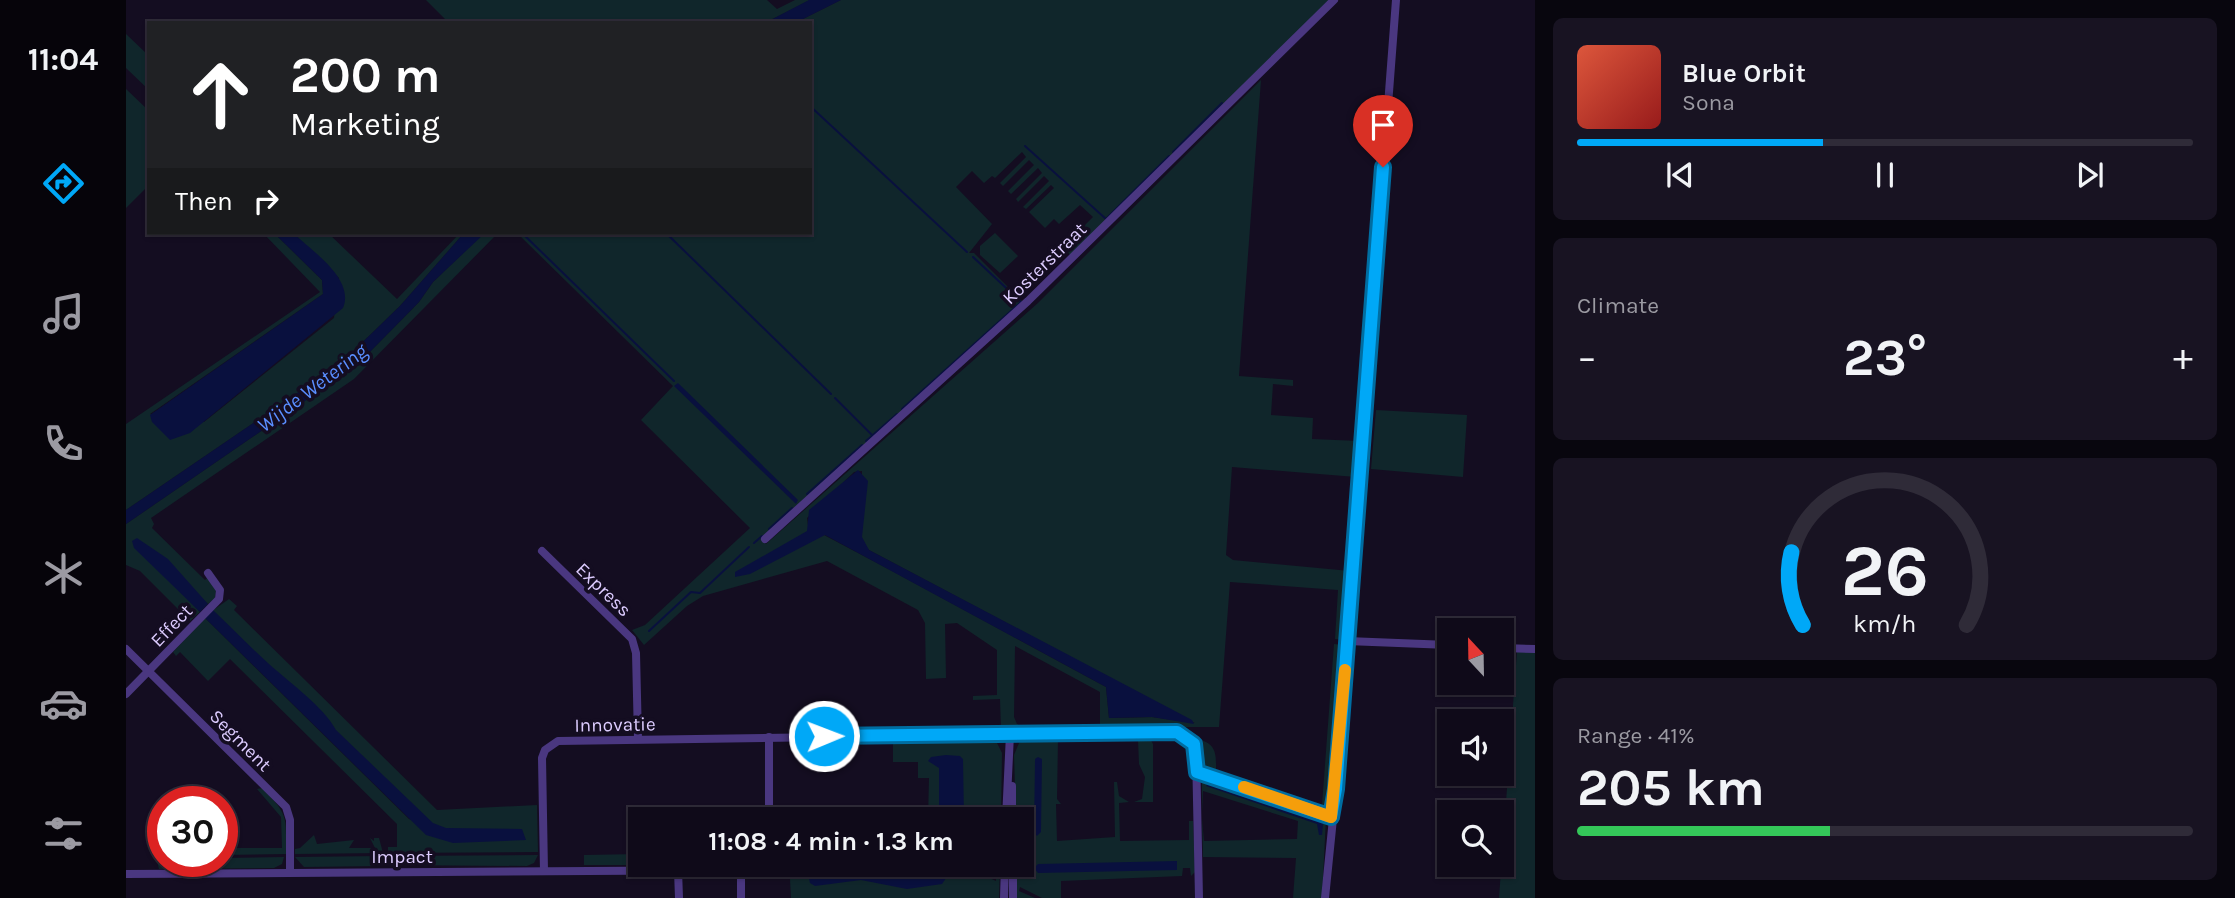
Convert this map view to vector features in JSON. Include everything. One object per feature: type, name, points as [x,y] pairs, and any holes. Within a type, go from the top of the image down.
[{"type":"street","name":"Kosterstraat","points":[[765,539],[1028,301],[1334,0]]},
{"type":"street","points":[[1325,898],[1331,817],[1336,789],[1395,0]]},
{"type":"street","name":"Express","points":[[542,551],[632,639],[636,653],[638,739]]},
{"type":"street","name":"Effect","points":[[126,694],[220,597],[219,590],[208,573]]},
{"type":"street","points":[[1347,641],[1437,645]]},
{"type":"street","points":[[1514,648],[1535,649]]},
{"type":"street","name":"Segment","points":[[126,649],[286,807],[290,820],[290,872]]},
{"type":"street","points":[[769,807],[769,737],[1177,732],[1194,744],[1199,898]]},
{"type":"street","points":[[1007,807],[1010,734]]},
{"type":"street","points":[[1010,734],[1012,807]]},
{"type":"street","name":"Innovatie","points":[[544,871],[542,758],[551,744],[566,740],[769,737]]},
{"type":"street","points":[[1197,772],[1331,817]]},
{"type":"street","name":"Impact","points":[[126,874],[628,870]]},
{"type":"street","points":[[678,877],[679,898]]},
{"type":"street","points":[[741,877],[741,898]]},
{"type":"street","points":[[1004,898],[1005,877]]},
{"type":"street","points":[[1013,877],[1013,898]]},
{"type":"green space","points":[[426,0],[767,0],[777,9],[795,0],[810,0],[769,21],[447,21]]},
{"type":"green space","points":[[841,0],[1332,0],[1070,255],[1063,247],[1093,217],[1080,205],[1059,224],[1054,219],[1045,228],[1029,212],[1054,188],[1051,185],[1026,209],[1023,207],[1049,181],[1044,176],[1018,202],[1016,199],[1042,173],[1038,168],[1011,194],[1008,191],[1034,165],[1029,160],[1003,186],[1000,183],[1026,157],[1022,152],[995,178],[992,176],[984,183],[972,171],[956,187],[992,224],[969,253],[974,253],[1024,303],[762,541],[766,544],[1038,303],[1261,80],[1239,376],[1293,380],[1293,386],[1273,384],[1271,415],[1313,418],[1312,439],[1359,441],[1356,477],[1232,467],[1226,555],[1233,560],[1350,571],[1345,640],[1335,639],[1338,590],[1230,582],[1219,727],[1100,727],[1100,692],[1015,646],[1014,717],[1017,724],[1024,728],[1001,729],[1000,699],[973,700],[973,696],[997,695],[997,650],[957,623],[945,624],[946,678],[926,679],[925,623],[918,610],[827,561],[703,596],[687,606],[644,645],[632,630],[645,625],[750,528],[641,420],[673,386],[519,235],[812,235],[812,21],[799,21]],"holes":[[[862,471],[862,542],[869,550],[1195,723],[1152,717],[1109,718],[1106,687],[824,535],[809,532],[807,518],[854,472]]]},
{"type":"green space","points":[[126,34],[147,54],[147,88],[126,68]]},
{"type":"green space","points":[[126,89],[147,109],[147,187],[126,208]]},
{"type":"green space","points":[[995,233],[1018,256],[1000,273],[980,255],[980,246]]},
{"type":"green space","points":[[265,235],[276,235],[322,280],[323,294],[150,414],[204,422],[334,318],[339,278],[295,235],[330,235],[397,299],[458,235],[462,235],[400,306],[340,364],[126,510],[126,424],[320,292]]},
{"type":"green space","points":[[482,235],[496,235],[354,379],[151,518],[154,524],[152,528],[205,580],[208,577],[216,591],[215,598],[208,604],[190,588],[178,589],[200,612],[190,621],[140,571],[126,565],[126,524],[357,365],[419,302],[433,282]]},
{"type":"green space","points":[[1376,410],[1467,415],[1463,477],[1371,469]]},
{"type":"green space","points":[[229,599],[237,606],[234,610],[437,810],[537,805],[538,852],[388,853],[388,847],[397,847],[397,824],[230,659],[208,681],[180,652],[176,656],[173,652],[205,618],[409,819],[445,829],[433,824],[392,788],[212,611]]},
{"type":"green space","points":[[1334,644],[1345,645],[1330,809],[1323,812],[1203,771],[1200,740],[1213,748],[1216,773],[1322,805]]},
{"type":"green space","points":[[1517,651],[1535,652],[1535,898],[1499,898],[1501,877],[1514,877],[1514,800],[1506,800],[1507,786],[1514,786]]},
{"type":"green space","points":[[1148,735],[1153,744],[1153,802],[1134,802],[1142,799],[1145,777],[1139,764],[1138,740]]},
{"type":"green space","points":[[1030,737],[1058,740],[1057,799],[1061,804],[1056,804],[1057,841],[1115,837],[1114,782],[1117,782],[1119,796],[1129,802],[1119,803],[1120,841],[1189,840],[1189,821],[1193,821],[1195,872],[1191,876],[1190,868],[1183,868],[1182,876],[1061,881],[1061,898],[1042,898],[1020,887],[1019,891],[1035,898],[1016,898],[1015,877],[1034,877],[1034,807],[1016,807],[1014,755],[1019,743]]},
{"type":"green space","points":[[886,739],[996,741],[1002,753],[1001,807],[928,807],[929,778],[918,778],[918,762],[893,762],[893,744],[882,744]]},
{"type":"green space","points":[[1208,780],[1326,818],[1322,898],[1293,898],[1296,858],[1203,857],[1202,818],[1204,841],[1297,839],[1298,821],[1203,791],[1202,812],[1202,783]]},
{"type":"green space","points":[[262,788],[277,804],[284,817],[286,854],[238,855],[238,848],[282,848],[281,817],[257,789]]},
{"type":"green space","points":[[314,835],[317,844],[354,840],[349,848],[375,848],[370,838],[374,841],[374,838],[379,838],[383,853],[295,854],[295,849],[300,848]]},
{"type":"green space","points":[[628,854],[628,865],[584,865],[584,855]]},
{"type":"green space","points":[[538,855],[534,863],[527,866],[388,865],[388,856]]},
{"type":"green space","points":[[383,856],[382,866],[304,867],[295,857]]},
{"type":"green space","points":[[284,857],[282,864],[274,868],[238,868],[238,858]]},
{"type":"green space","points":[[988,877],[996,881],[996,877],[1000,877],[999,898],[791,898],[790,879],[758,879]]},
{"type":"water","points":[[809,0],[841,0],[799,21],[769,21]]},
{"type":"water","points":[[276,235],[295,235],[330,266],[343,287],[343,308],[190,433],[170,440],[152,422],[150,415],[323,294],[322,280]]},
{"type":"water","name":"Wijde Wetering","points":[[462,235],[483,235],[433,282],[419,302],[357,365],[126,524],[126,510],[340,364],[400,306]]},
{"type":"water","points":[[678,383],[798,500],[796,504],[674,386]]},
{"type":"water","points":[[858,470],[868,481],[862,537],[869,550],[1192,720],[1194,724],[1152,717],[1109,718],[1106,687],[825,535],[750,574],[735,577],[735,572],[807,531],[809,510]]},
{"type":"water","points":[[137,538],[168,559],[208,604],[200,612],[134,548],[132,541]]},
{"type":"water","points":[[213,610],[315,704],[336,730],[433,823],[446,828],[522,829],[526,840],[453,843],[426,835],[205,618]]},
{"type":"water","points":[[946,755],[960,756],[963,759],[964,807],[939,807],[939,768],[928,761],[931,757]]},
{"type":"water","points":[[1035,759],[1042,759],[1041,832],[1037,836],[1034,832]]},
{"type":"water","points":[[1208,783],[1320,820],[1323,824],[1322,835],[1319,835],[1317,824],[1206,786]]},
{"type":"water","points":[[1177,861],[1177,870],[1038,873],[1034,868],[1038,864]]},
{"type":"water","points":[[809,877],[947,877],[942,884],[907,889],[861,880],[815,886],[810,883]]},
{"type":"waterway","points":[[1173,152],[1222,103]]},
{"type":"waterway","points":[[812,108],[967,252]]},
{"type":"waterway","points":[[1025,146],[1106,219],[1169,156]]},
{"type":"waterway","points":[[524,235],[674,381]]},
{"type":"waterway","points":[[668,235],[831,394]]},
{"type":"waterway","points":[[902,409],[1021,302],[973,257]]},
{"type":"waterway","points":[[835,398],[872,435]]},
{"type":"waterway","points":[[866,441],[897,414]]},
{"type":"waterway","points":[[807,494],[862,445]]},
{"type":"waterway","points":[[769,529],[792,508]]},
{"type":"waterway","points":[[754,543],[762,536]]},
{"type":"waterway","points":[[649,631],[691,592],[700,593],[749,547]]},
{"type":"slow traffic","points":[[1244,787],[1331,817],[1336,789],[1345,670]]},
{"type":"route","points":[[824,736],[1177,732],[1186,735],[1194,744],[1197,772],[1331,817],[1336,789],[1383,167]]}]
